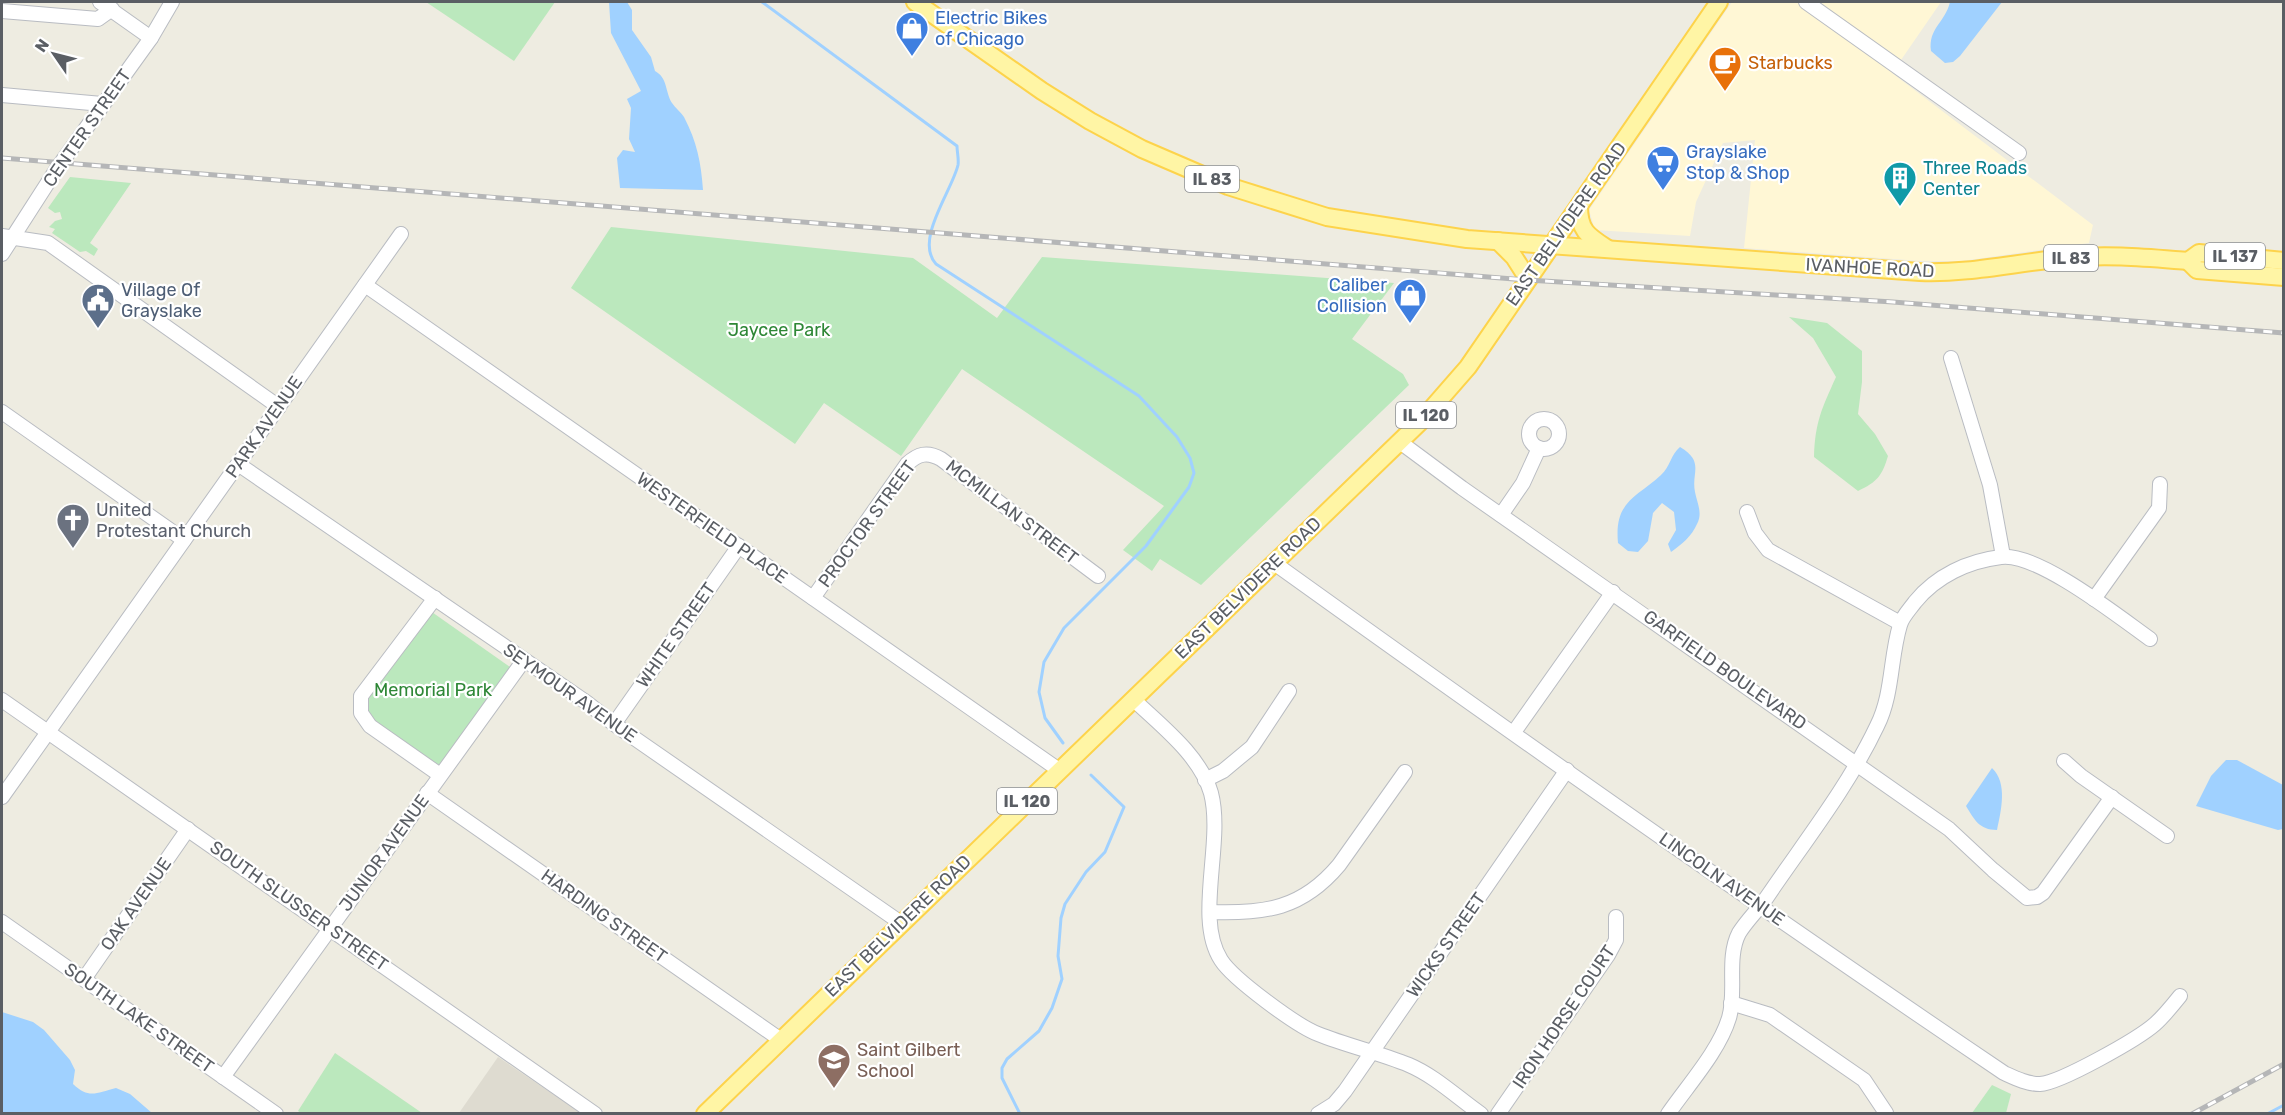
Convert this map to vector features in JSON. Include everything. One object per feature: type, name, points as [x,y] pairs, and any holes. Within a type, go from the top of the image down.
[{"type":"main road","name":"IL 83","points":[[915,2],[1042,91],[1090,121],[1142,149],[1228,186],[1327,217],[1467,239],[1552,245]]},
{"type":"main road","name":"EAST BELVIDERE ROAD","points":[[705,1113],[1420,422],[1468,367],[1719,2]]},
{"type":"main road","points":[[1579,206],[1582,227],[1587,234],[1609,249]]},
{"type":"main road","points":[[1498,241],[1514,257],[1528,279]]},
{"type":"main road","name":"IVANHOE ROAD","points":[[1552,245],[1936,273],[1973,271],[2058,259],[2090,257],[2118,256],[2188,261]]},
{"type":"main road","name":"IL 137","points":[[2188,261],[2199,253],[2283,261]]},
{"type":"main road","points":[[2188,261],[2197,270],[2283,277]]},
{"type":"street","name":"CENTER STREET","points":[[2,254],[8,236],[151,38],[172,2]]},
{"type":"street","points":[[1806,2],[2019,153]]},
{"type":"street","points":[[2,11],[98,19],[106,5],[151,38]]},
{"type":"street","points":[[2,95],[102,104]]},
{"type":"street","name":"PARK AVENUE","points":[[2,797],[401,234]]},
{"type":"street","points":[[8,236],[48,243],[279,407]]},
{"type":"street","name":"WESTERFIELD PLACE","points":[[365,285],[1059,770]]},
{"type":"street","points":[[1951,358],[1990,485],[2003,556]]},
{"type":"street","points":[[2,412],[184,540]]},
{"type":"street","name":"GARFIELD BOULEVARD","points":[[1400,442],[1950,829],[2021,894],[2033,898],[2043,893],[2112,797]]},
{"type":"street","points":[[1501,515],[1523,483],[1539,448]]},
{"type":"street","name":"MCMILLAN STREET","points":[[923,453],[933,454],[941,459],[1098,576]]},
{"type":"street","name":"PROCTOR STREET","points":[[813,598],[907,464],[923,453]]},
{"type":"street","name":"SEYMOUR AVENUE","points":[[238,464],[435,598],[901,923]]},
{"type":"street","points":[[2094,599],[2159,508],[2160,484]]},
{"type":"street","points":[[1747,512],[1755,533],[1768,550],[1900,623]]},
{"type":"street","name":"WHITE STREET","points":[[614,723],[739,546]]},
{"type":"street","points":[[1668,1113],[1724,1032],[1730,1016],[1734,950],[1739,934],[1761,906],[1858,764],[1879,723],[1890,684],[1900,623],[1916,601],[1936,581],[1957,568],[2003,556],[2041,566],[2094,599],[2150,639]]},
{"type":"street","name":"LINCOLN AVENUE","points":[[1274,563],[1824,952],[2004,1073],[2022,1082],[2040,1084],[2060,1079],[2136,1038],[2163,1017],[2180,996]]},
{"type":"street","points":[[1514,732],[1613,592]]},
{"type":"street","points":[[435,598],[361,696],[361,713],[370,726],[440,775]]},
{"type":"street","name":"JUNIOR AVENUE","points":[[223,1077],[524,660]]},
{"type":"street","points":[[1205,780],[1223,771],[1252,747],[1289,691]]},
{"type":"street","points":[[1133,699],[1190,756],[1210,792],[1215,836],[1210,912],[1211,932],[1221,960],[1233,975],[1317,1034],[1417,1069],[1481,1113]]},
{"type":"street","name":"SOUTH SLUSSER STREET","points":[[2,700],[595,1113]]},
{"type":"street","points":[[2064,761],[2081,776],[2167,836]]},
{"type":"street","name":"WICKS STREET","points":[[1318,1113],[1334,1104],[1372,1052],[1567,770]]},
{"type":"street","points":[[1210,912],[1248,913],[1267,910],[1282,906],[1312,891],[1339,866],[1405,772]]},
{"type":"street","name":"HARDING STREET","points":[[427,793],[781,1040]]},
{"type":"street","name":"OAK AVENUE","points":[[84,979],[188,829]]},
{"type":"street","name":"IRON HORSE COURT","points":[[1498,1113],[1608,955],[1616,940],[1616,917]]},
{"type":"street","name":"SOUTH LAKE STREET","points":[[2,922],[276,1113]]},
{"type":"street","points":[[1731,1003],[1770,1015],[1864,1080],[1886,1113]]},
{"type":"shaded area","points":[[1732,2],[1941,2],[1892,73],[2093,225],[2089,243],[1962,261],[1921,261],[1744,248],[1755,140],[1723,143],[1696,202],[1690,236],[1595,230],[1589,210]]},
{"type":"shaded area","points":[[498,1057],[581,1113],[459,1113]]},
{"type":"green space","points":[[426,2],[555,2],[514,61]]},
{"type":"green space","points":[[70,177],[131,183],[90,243],[98,249],[94,256],[86,251],[80,252],[52,233],[55,229],[49,227],[55,221],[62,219],[60,212],[55,213],[48,208]]},
{"type":"green space","name":"Jaycee Park","points":[[611,227],[913,258],[997,318],[1042,257],[1394,283],[1352,339],[1403,374],[1409,385],[1201,585],[1160,559],[1152,571],[1123,550],[1164,506],[962,369],[901,456],[824,403],[795,444],[571,288]]},
{"type":"green space","points":[[1789,317],[1827,323],[1862,351],[1862,382],[1858,414],[1875,434],[1888,456],[1878,478],[1858,491],[1814,457],[1820,416],[1836,377],[1813,338]]},
{"type":"green space","name":"Memorial Park","points":[[429,610],[510,667],[438,765],[373,722],[367,708],[370,694]]},
{"type":"green space","points":[[335,1053],[422,1113],[301,1113],[298,1111]]},
{"type":"green space","points":[[1992,1085],[2011,1094],[2006,1113],[1972,1113]]},
{"type":"water","points":[[609,2],[627,2],[632,10],[632,30],[651,57],[655,71],[662,77],[672,103],[684,117],[692,135],[700,161],[703,190],[620,188],[617,158],[623,150],[635,152],[629,139],[631,108],[627,99],[641,91],[611,33]]},
{"type":"water","points":[[1950,2],[2002,2],[1960,56],[1953,62],[1945,63],[1931,51],[1931,43],[1934,31],[1945,15]]},
{"type":"water","points":[[1680,447],[1688,452],[1695,463],[1694,485],[1700,512],[1695,528],[1686,540],[1671,552],[1668,544],[1676,530],[1674,512],[1662,503],[1653,513],[1648,541],[1638,552],[1628,551],[1618,543],[1618,529],[1623,509],[1664,472]]},
{"type":"water","points":[[2226,760],[2237,760],[2283,785],[2283,829],[2278,830],[2196,806],[2211,776]]},
{"type":"water","points":[[1992,768],[1997,774],[2002,789],[1997,830],[1981,826],[1966,806]]},
{"type":"water","points":[[2,1012],[33,1022],[44,1030],[70,1060],[75,1070],[73,1084],[79,1089],[88,1093],[98,1093],[116,1088],[130,1094],[152,1113],[2,1113]]},
{"type":"waterway","points":[[762,2],[957,146],[958,165],[936,215],[929,242],[930,254],[936,264],[1139,396],[1177,437],[1190,458],[1194,473],[1189,487],[1146,546],[1064,628],[1044,662],[1039,692],[1045,718],[1063,743]]},
{"type":"waterway","points":[[1020,1114],[1002,1078],[1002,1068],[1007,1059],[1039,1031],[1052,1008],[1062,979],[1058,956],[1061,918],[1065,904],[1086,872],[1105,852],[1124,807],[1091,775]]},
{"type":"waterway","points":[[2267,1114],[2284,1105]]},
{"type":"railway","points":[[2,158],[1527,280],[1893,302],[2284,333]]},
{"type":"railway","points":[[2192,1114],[2284,1064]]},
{"type":"place","name":"Electric Bikes of Chicago","points":[[912,57]]},
{"type":"place","name":"Starbucks","points":[[1725,92]]},
{"type":"place","name":"Grayslake Stop & Shop","points":[[1663,191]]},
{"type":"place","name":"Three Roads Center","points":[[1900,207]]},
{"type":"place","name":"Caliber Collision","points":[[1410,324]]},
{"type":"place","name":"Village Of Grayslake","points":[[98,329]]},
{"type":"place","name":"United Protestant Church","points":[[73,549]]},
{"type":"place","name":"Saint Gilbert School","points":[[834,1089]]}]
